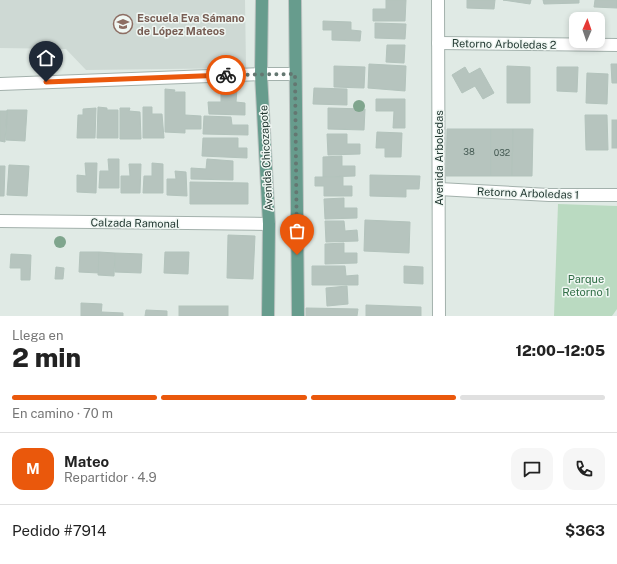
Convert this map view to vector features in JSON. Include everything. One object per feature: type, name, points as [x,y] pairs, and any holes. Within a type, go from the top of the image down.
[{"type":"main road","name":"Avenida Chicozapote","points":[[262,0],[261,74],[269,224],[268,316]]},
{"type":"main road","points":[[295,0],[298,316]]},
{"type":"street","name":"Avenida Arboledas","points":[[438,0],[439,316]]},
{"type":"street","name":"Retorno Arboledas 2","points":[[438,43],[617,45]]},
{"type":"street","points":[[0,84],[295,74]]},
{"type":"street","name":"Retorno Arboledas 1","points":[[439,189],[549,195],[617,195]]},
{"type":"street","name":"Calzada Ramonal","points":[[0,221],[269,224]]},
{"type":"shaded area","name":"Escuela Eva Sámano de López Mateos","points":[[0,0],[245,0],[246,68],[86,70],[66,49],[0,48]]},
{"type":"green space","name":"Parque Retorno 1","points":[[558,204],[617,206],[617,309],[612,316],[554,316]]},
{"type":"building","points":[[386,0],[406,0],[405,21],[373,21],[373,9],[386,9]]},
{"type":"building","points":[[467,0],[495,0],[494,9],[467,8]]},
{"type":"building","points":[[503,0],[531,0],[530,4]]},
{"type":"building","points":[[543,0],[579,0],[579,3],[544,4]]},
{"type":"building","points":[[595,0],[617,0],[617,8],[594,7]]},
{"type":"building","points":[[323,21],[351,22],[351,30],[361,31],[360,41],[332,40],[332,30],[323,30]]},
{"type":"building","points":[[375,23],[406,24],[405,39],[375,38]]},
{"type":"building","points":[[387,45],[405,45],[404,63],[386,62]]},
{"type":"building","points":[[369,64],[406,66],[405,91],[368,88]]},
{"type":"building","points":[[611,64],[617,64],[617,83],[612,83]]},
{"type":"building","points":[[334,66],[365,67],[364,88],[334,87]]},
{"type":"building","points":[[507,66],[530,67],[530,103],[507,103]]},
{"type":"building","points":[[465,67],[469,74],[480,68],[494,93],[483,99],[475,86],[462,93],[452,75]]},
{"type":"building","points":[[557,67],[578,67],[577,92],[557,91]]},
{"type":"building","points":[[587,73],[608,74],[607,104],[586,103]]},
{"type":"building","points":[[314,88],[347,89],[347,105],[313,104]]},
{"type":"building","points":[[165,89],[175,90],[174,92],[185,92],[185,115],[201,116],[201,129],[185,129],[185,133],[165,132]]},
{"type":"building","points":[[221,89],[237,89],[236,102],[245,103],[245,115],[209,114],[208,102],[221,102]]},
{"type":"building","points":[[376,99],[405,99],[405,128],[393,128],[394,111],[376,111]]},
{"type":"building","points":[[98,107],[107,108],[107,110],[118,110],[118,138],[97,138]]},
{"type":"building","points":[[143,107],[152,107],[152,114],[162,114],[164,138],[143,138]]},
{"type":"building","points":[[96,108],[95,138],[77,138],[78,115],[83,115],[83,109]]},
{"type":"building","points":[[120,108],[130,108],[129,111],[140,112],[141,139],[120,139]]},
{"type":"building","points":[[328,108],[365,109],[364,130],[328,129]]},
{"type":"building","points":[[7,110],[27,110],[25,141],[6,140]]},
{"type":"building","points":[[0,111],[7,111],[5,142],[0,141]]},
{"type":"building","points":[[585,115],[607,115],[608,150],[586,150]]},
{"type":"building","points":[[204,116],[231,117],[232,125],[248,125],[248,135],[203,134]]},
{"type":"building","points":[[612,120],[617,120],[617,148],[612,148]]},
{"type":"building","points":[[447,129],[491,129],[491,176],[446,176]]},
{"type":"building","points":[[491,129],[513,129],[512,176],[491,176]]},
{"type":"building","points":[[513,129],[533,129],[532,176],[512,176]]},
{"type":"building","points":[[377,132],[402,133],[401,157],[385,157],[385,148],[376,148]]},
{"type":"building","points":[[327,134],[347,134],[347,144],[360,144],[360,154],[328,155]]},
{"type":"building","points":[[203,138],[238,138],[238,148],[247,148],[247,158],[202,156]]},
{"type":"building","points":[[342,156],[342,166],[355,166],[355,176],[323,177],[323,157]]},
{"type":"building","points":[[108,159],[119,159],[119,188],[99,188],[100,171],[109,171]]},
{"type":"building","points":[[207,159],[233,161],[233,180],[191,179],[191,168],[206,169]]},
{"type":"building","points":[[85,163],[97,163],[96,193],[77,192],[77,175],[86,176]]},
{"type":"building","points":[[152,163],[163,164],[163,193],[143,193],[144,176],[152,176]]},
{"type":"building","points":[[129,164],[141,164],[140,193],[121,193],[121,176],[130,176]]},
{"type":"building","points":[[9,165],[29,166],[27,196],[7,195]]},
{"type":"building","points":[[0,166],[5,166],[4,196],[0,196]]},
{"type":"building","points":[[175,171],[186,172],[187,196],[167,195],[167,179],[176,179]]},
{"type":"building","points":[[370,175],[420,176],[419,189],[406,189],[406,197],[370,196]]},
{"type":"building","points":[[315,177],[343,177],[343,186],[352,186],[352,196],[324,196],[324,186],[315,186]]},
{"type":"building","points":[[190,182],[248,183],[248,204],[190,204]]},
{"type":"building","points":[[344,198],[344,208],[357,208],[357,218],[325,219],[324,199]]},
{"type":"building","points":[[365,220],[410,222],[409,253],[364,251]]},
{"type":"building","points":[[325,221],[344,221],[345,231],[357,230],[358,241],[326,242]]},
{"type":"building","points":[[228,235],[255,236],[253,279],[227,278]]},
{"type":"building","points":[[344,243],[344,253],[357,253],[357,263],[325,264],[325,244]]},
{"type":"building","points":[[80,252],[99,252],[99,273],[79,272]]},
{"type":"building","points":[[99,252],[115,253],[114,276],[98,275]]},
{"type":"building","points":[[165,252],[189,252],[188,274],[164,273]]},
{"type":"building","points":[[115,253],[142,254],[141,273],[115,272]]},
{"type":"building","points":[[11,254],[31,255],[30,280],[21,280],[21,268],[10,268]]},
{"type":"building","points":[[312,266],[345,266],[346,276],[358,275],[358,285],[312,285]]},
{"type":"building","points":[[404,266],[423,267],[423,284],[404,283]]},
{"type":"building","points":[[56,267],[64,268],[63,279],[55,279]]},
{"type":"building","points":[[347,286],[348,304],[327,306],[326,288]]},
{"type":"building","points":[[81,303],[102,304],[101,316],[81,316]]},
{"type":"building","points":[[366,305],[421,307],[421,316],[366,316]]},
{"type":"building","points":[[179,306],[228,306],[228,316],[179,316]]},
{"type":"building","points":[[306,308],[358,309],[357,316],[306,316]]},
{"type":"building","points":[[146,310],[167,311],[167,316],[145,316]]},
{"type":"building","points":[[102,312],[123,313],[123,316],[101,316]]},
{"type":"way so far","points":[[226,75],[295,74],[297,255]]},
{"type":"place","name":"Escuela Eva Sámano de López Mateos","points":[[123,24]]},
{"type":"route","points":[[46,82],[226,75]]}]
